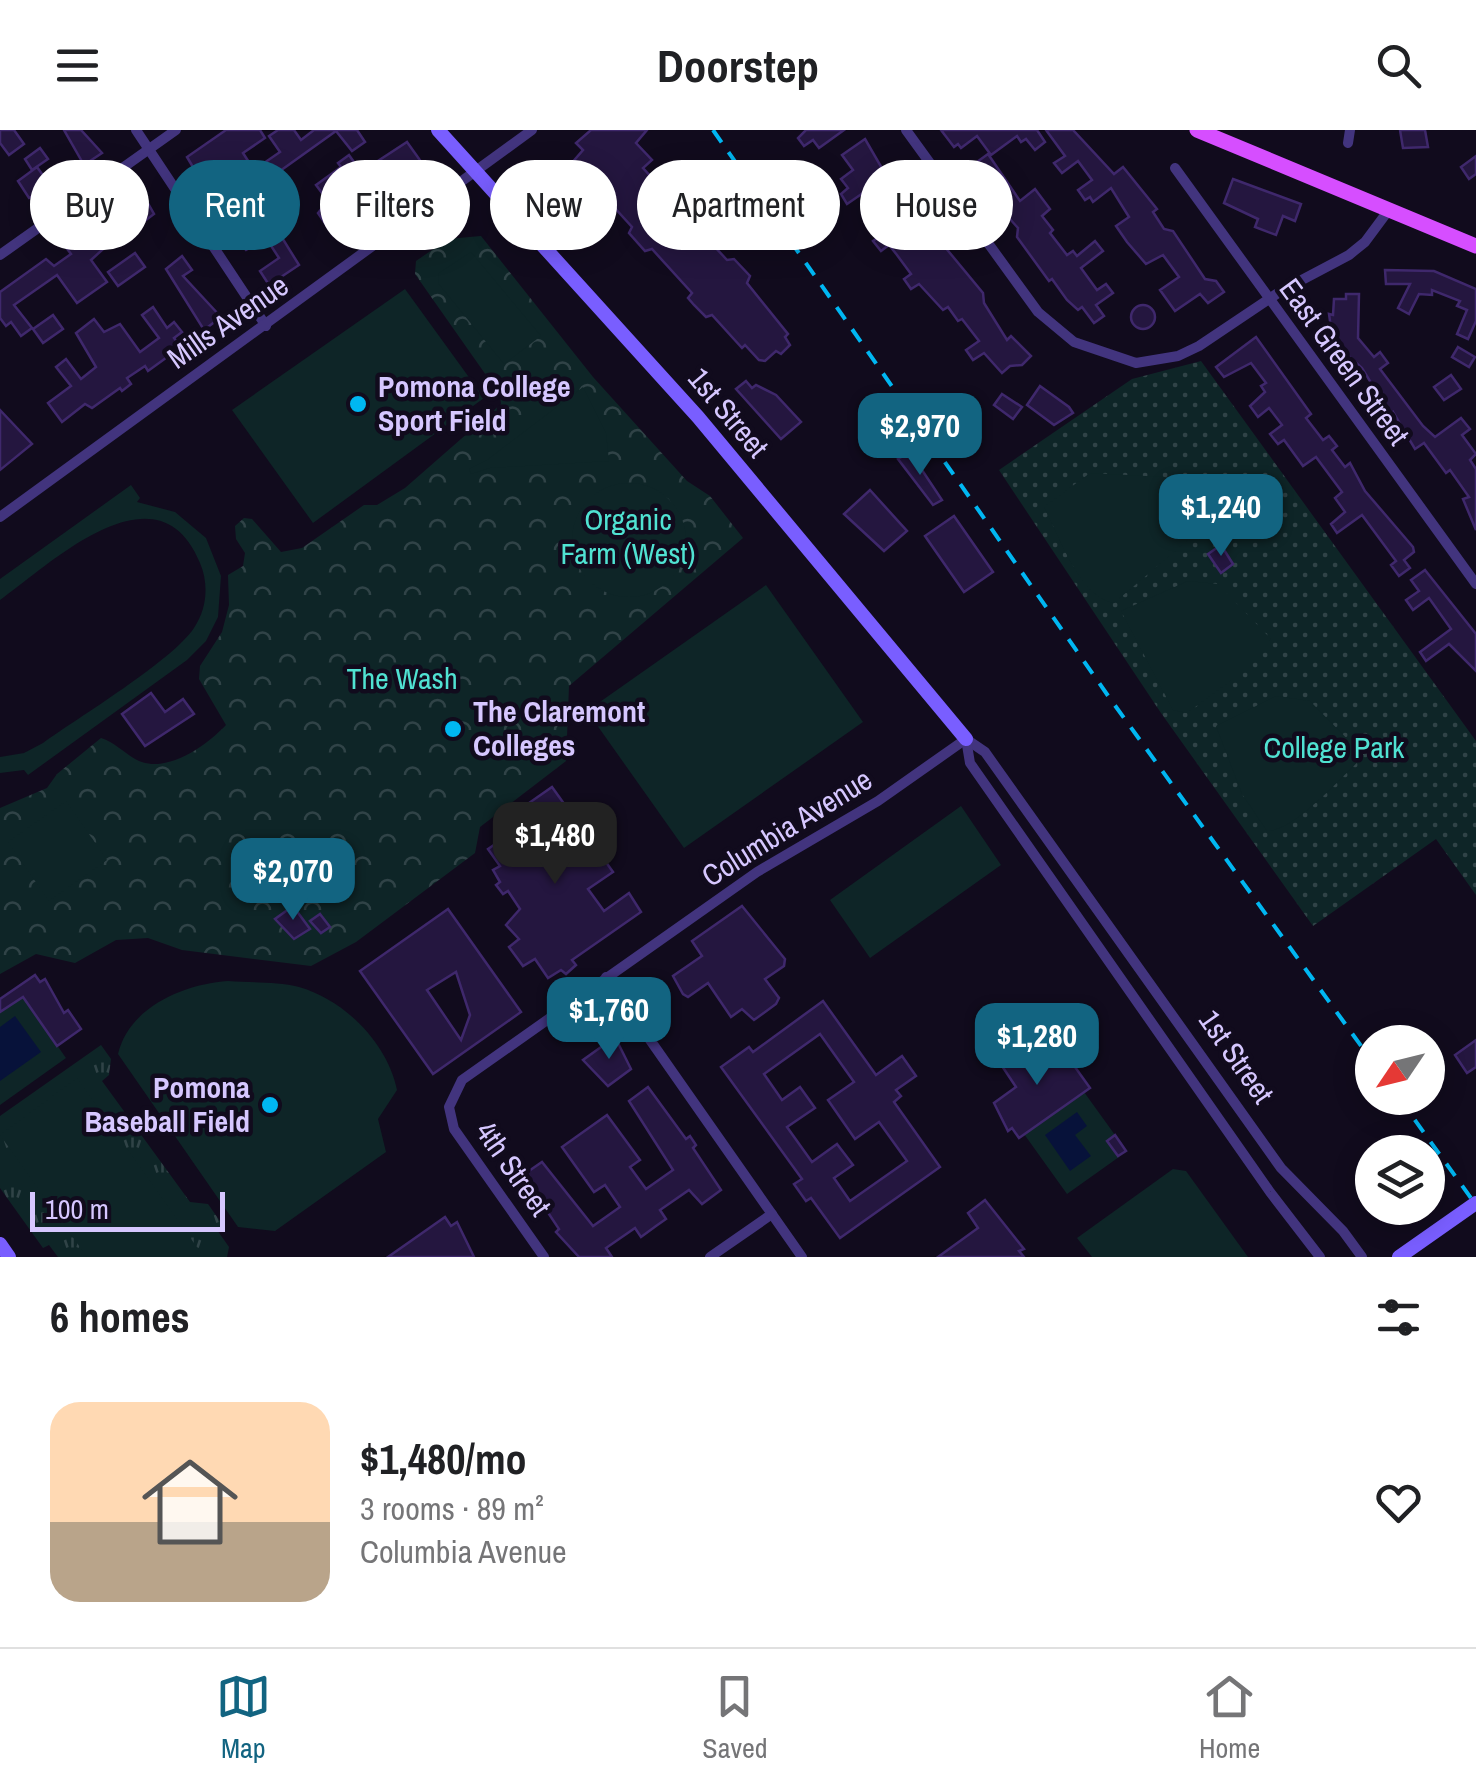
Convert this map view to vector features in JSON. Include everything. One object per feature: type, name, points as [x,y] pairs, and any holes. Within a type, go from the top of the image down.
[{"type":"main road","points":[[1197,130],[1476,246]]},
{"type":"street","points":[[136,130],[266,326]]},
{"type":"street","points":[[0,255],[176,130]]},
{"type":"street","name":"1st Street","points":[[438,130],[698,416],[966,739],[985,752],[1281,1168],[1343,1230],[1362,1257]]},
{"type":"street","name":"Mills Avenue","points":[[0,517],[532,130]]},
{"type":"street","points":[[906,130],[1038,312],[1074,342],[1118,360],[1147,362],[1178,356],[1350,254],[1365,242],[1388,211]]},
{"type":"street","name":"East Green Street","points":[[1175,168],[1476,584]]},
{"type":"street","name":"1st Street","points":[[966,739],[970,763],[1320,1257]]},
{"type":"street","name":"Columbia Avenue","points":[[449,1106],[456,1089],[471,1073],[606,977],[757,872],[878,801],[966,739]]},
{"type":"street","points":[[606,977],[802,1257]]},
{"type":"street","name":"4th Street","points":[[449,1106],[454,1129],[544,1257]]},
{"type":"street","points":[[1399,1257],[1476,1203]]},
{"type":"street","points":[[710,1257],[772,1214]]},
{"type":"street","points":[[0,1244],[9,1257]]},
{"type":"green space","name":"The Wash","points":[[481,236],[593,377],[687,481],[710,496],[743,538],[569,686],[566,761],[480,827],[475,853],[356,942],[311,966],[182,950],[148,938],[116,940],[75,963],[36,954],[0,974],[0,808],[47,788],[57,774],[101,738],[135,759],[159,764],[184,756],[226,725],[199,679],[200,666],[222,632],[229,605],[228,575],[243,566],[245,553],[236,539],[235,526],[244,518],[252,519],[281,552],[302,548],[364,505],[377,505],[405,488],[501,404],[500,395],[415,274],[416,261],[432,250],[470,250],[470,237]]},
{"type":"green space","points":[[471,252],[541,336],[504,364],[438,283],[439,273]]},
{"type":"green space","name":"Pomona College Sport Field","points":[[405,289],[484,398],[313,523],[232,410]]},
{"type":"green space","name":"College Park","points":[[1201,361],[1476,741],[1476,895],[1436,839],[1313,926],[1161,713],[999,470],[1132,379]]},
{"type":"green space","points":[[583,387],[606,433],[609,461],[490,468],[471,474],[469,469],[487,460]]},
{"type":"green space","points":[[1090,473],[1164,477],[1201,529],[1114,603],[1090,589],[1080,577],[1044,507]]},
{"type":"green space","name":"Organic Farm (West)","points":[[629,483],[651,488],[669,500],[681,518],[686,540],[681,562],[669,580],[651,592],[629,597],[607,592],[589,580],[577,562],[572,540],[577,518],[589,500],[607,488]]},
{"type":"green space","points":[[131,485],[140,498],[137,502],[175,512],[206,538],[221,576],[218,617],[206,641],[187,660],[28,775],[24,770],[0,773],[0,757],[24,753],[43,743],[124,688],[183,641],[202,613],[205,579],[200,563],[181,534],[158,520],[131,520],[103,529],[74,545],[0,600],[0,579]]},
{"type":"green space","points":[[1188,581],[1218,584],[1271,639],[1229,682],[1187,713],[1173,710],[1121,611]]},
{"type":"green space","points":[[766,585],[863,722],[684,848],[587,711]]},
{"type":"green space","points":[[1276,696],[1310,701],[1364,756],[1304,813],[1278,829],[1267,831],[1242,794],[1216,726]]},
{"type":"green space","points":[[66,801],[107,860],[49,901],[8,842]]},
{"type":"green space","points":[[961,806],[1001,865],[870,958],[830,900]]},
{"type":"green space","name":"Pomona Baseball Field","points":[[228,981],[291,985],[332,1002],[374,1041],[397,1090],[378,1119],[386,1152],[275,1231],[238,1227],[118,1054],[134,1023],[161,1001],[194,987]]},
{"type":"green space","points":[[23,997],[66,1058],[0,1105],[0,1012]]},
{"type":"green space","points":[[101,1045],[111,1059],[109,1075],[102,1081],[190,1202],[208,1204],[222,1224],[217,1230],[229,1247],[227,1257],[58,1257],[49,1245],[43,1248],[0,1188],[0,1116]]},
{"type":"green space","points":[[77,1078],[201,1253],[195,1257],[87,1257],[0,1135]]},
{"type":"green space","points":[[1084,1092],[1115,1135],[1107,1141],[1119,1157],[1067,1194],[1024,1134]]},
{"type":"green space","points":[[1173,1169],[1186,1171],[1248,1257],[1092,1257],[1077,1238]]},
{"type":"water","points":[[15,1016],[41,1052],[0,1081],[0,1027]]},
{"type":"water","points":[[1077,1112],[1087,1126],[1075,1135],[1091,1156],[1070,1171],[1045,1135]]},
{"type":"building","points":[[0,130],[14,130],[24,144],[9,155],[0,143]]},
{"type":"building","points":[[64,130],[81,130],[102,153],[92,160],[81,160]]},
{"type":"building","points":[[226,130],[260,130],[265,138],[243,153],[248,160],[187,157]]},
{"type":"building","points":[[278,130],[294,130],[301,140],[314,130],[357,130],[365,142],[352,151],[336,131],[295,160],[268,160],[280,152],[269,136]]},
{"type":"building","points":[[591,130],[647,130],[636,143],[652,160],[637,160],[637,242],[629,233],[632,227],[617,210],[617,160],[574,160],[583,150],[576,143]]},
{"type":"building","points":[[806,130],[844,130],[819,148],[813,140],[804,146],[798,138]]},
{"type":"building","points":[[941,130],[1037,130],[1045,142],[1035,150],[1026,139],[1021,142],[1017,136],[991,155],[977,136],[961,148],[958,144],[954,147]]},
{"type":"building","points":[[1046,130],[1073,130],[1114,174],[1123,167],[1157,209],[1153,212],[1164,229],[1173,231],[1205,279],[1216,281],[1224,292],[1208,303],[1200,294],[1175,311],[1160,290],[1179,277],[1163,255],[1146,264],[1127,242],[1116,226],[1129,217],[1111,188],[1093,202],[1090,197],[1085,200],[1078,190],[1092,180],[1078,161],[1062,173],[1054,163],[1065,156]]},
{"type":"building","points":[[1400,130],[1425,130],[1428,147],[1403,148]]},
{"type":"building","points":[[865,139],[877,160],[860,160],[860,195],[847,204],[841,194],[848,188],[841,179],[853,170],[842,155]]},
{"type":"building","points":[[407,142],[420,160],[379,160]]},
{"type":"building","points":[[40,148],[48,159],[30,160],[30,167],[25,159]]},
{"type":"building","points":[[1476,156],[1476,174],[1469,179],[1461,167]]},
{"type":"building","points":[[30,172],[30,198],[29,198],[18,181]]},
{"type":"building","points":[[1233,179],[1301,204],[1295,221],[1283,216],[1276,235],[1255,227],[1258,219],[1224,203]]},
{"type":"building","points":[[1035,189],[1050,209],[1042,216],[1053,230],[1050,233],[1067,255],[1073,251],[1077,256],[1095,241],[1103,251],[1081,268],[1097,290],[1106,284],[1113,293],[1096,305],[1104,316],[1094,323],[1082,307],[1078,310],[1067,300],[1017,237],[1018,228],[1013,222],[1013,191],[1020,201]]},
{"type":"building","points":[[68,250],[102,250],[91,260],[107,282],[77,303],[57,275],[14,305],[32,328],[21,336],[11,322],[6,326],[0,318],[0,292],[46,259],[54,266],[71,254]]},
{"type":"building","points":[[274,250],[290,250],[299,265],[269,285],[260,271],[279,258]]},
{"type":"building","points":[[653,250],[718,250],[727,260],[734,259],[750,276],[747,283],[788,334],[785,337],[790,345],[781,354],[776,351],[765,361],[759,360],[745,345],[742,348],[712,315],[706,317],[694,305],[688,298],[692,293]]},
{"type":"building","points":[[893,250],[947,250],[983,293],[984,303],[1007,340],[1011,336],[1031,356],[1022,365],[1010,366],[1002,373],[984,353],[973,360],[966,350],[979,341],[962,319],[958,321],[948,307],[943,310],[919,284],[911,289],[904,279],[911,274]]},
{"type":"building","points":[[135,253],[145,267],[118,286],[108,272]]},
{"type":"building","points":[[182,256],[192,270],[183,276],[221,317],[204,330],[166,269]]},
{"type":"building","points":[[1385,270],[1434,271],[1476,289],[1476,321],[1468,339],[1457,334],[1467,310],[1457,306],[1460,301],[1432,290],[1432,295],[1419,294],[1409,314],[1398,308],[1410,284],[1386,284]]},
{"type":"building","points":[[1346,294],[1359,294],[1358,338],[1374,357],[1380,352],[1388,363],[1380,369],[1423,426],[1435,437],[1461,418],[1470,429],[1462,435],[1476,454],[1470,460],[1476,469],[1476,530],[1463,499],[1469,497],[1450,470],[1446,473],[1424,443],[1415,449],[1393,412],[1387,417],[1380,407],[1384,404],[1362,368],[1333,342],[1329,314],[1333,315],[1334,299],[1346,299]]},
{"type":"building","points":[[1143,305],[1152,308],[1152,326],[1143,329],[1134,326],[1131,317],[1134,308]]},
{"type":"building","points":[[153,307],[167,328],[174,322],[182,332],[174,338],[181,347],[148,371],[145,366],[127,378],[131,384],[122,391],[120,388],[92,408],[85,404],[62,422],[48,403],[71,386],[56,367],[66,359],[81,379],[96,367],[76,333],[94,319],[104,332],[120,324],[140,352],[159,338],[142,315]]},
{"type":"building","points":[[53,315],[63,329],[43,343],[33,329]]},
{"type":"building","points":[[1256,337],[1311,414],[1306,418],[1323,440],[1329,436],[1337,446],[1332,450],[1345,467],[1350,463],[1365,491],[1413,547],[1414,552],[1404,560],[1410,568],[1399,576],[1391,565],[1396,561],[1362,515],[1337,533],[1331,524],[1345,512],[1335,498],[1342,492],[1316,457],[1303,466],[1284,440],[1278,444],[1270,434],[1282,425],[1269,408],[1258,417],[1250,406],[1265,392],[1261,386],[1266,383],[1251,363],[1224,377],[1216,367]]},
{"type":"building","points":[[1458,347],[1475,357],[1469,367],[1452,357]]},
{"type":"building","points":[[1451,375],[1461,389],[1444,400],[1434,387]]},
{"type":"building","points":[[746,381],[752,388],[756,385],[776,395],[801,422],[781,439],[736,389]]},
{"type":"building","points":[[1040,386],[1073,413],[1054,425],[1027,405]]},
{"type":"building","points":[[1002,394],[1022,407],[1013,419],[994,405]]},
{"type":"building","points":[[0,410],[32,444],[0,470]]},
{"type":"building","points":[[910,452],[942,500],[933,505],[898,459]]},
{"type":"building","points":[[870,490],[907,531],[884,551],[844,514]]},
{"type":"building","points":[[954,516],[993,572],[964,592],[925,536]]},
{"type":"building","points":[[1221,545],[1233,564],[1221,573],[1208,554]]},
{"type":"building","points":[[1425,570],[1476,634],[1476,671],[1449,644],[1426,661],[1420,652],[1451,629],[1429,598],[1413,610],[1406,600],[1419,591],[1411,580]]},
{"type":"building","points":[[151,693],[165,712],[183,699],[194,714],[145,746],[122,714]]},
{"type":"building","points":[[552,787],[613,872],[588,889],[604,911],[629,893],[641,912],[572,960],[576,965],[566,974],[561,970],[548,978],[535,959],[523,966],[509,947],[519,939],[506,925],[520,909],[508,891],[503,894],[496,885],[500,882],[493,870],[500,866],[488,849],[527,822],[519,810]]},
{"type":"building","points":[[293,906],[310,929],[294,939],[275,919]]},
{"type":"building","points":[[742,906],[785,959],[784,966],[765,979],[779,998],[776,1004],[754,1020],[742,1009],[731,1017],[708,983],[688,997],[673,976],[702,956],[692,941]]},
{"type":"building","points":[[448,909],[521,1012],[433,1074],[360,971]],"holes":[[[456,972],[470,1015],[461,1040],[427,990]]]},
{"type":"building","points":[[320,914],[330,927],[321,933],[310,921]]},
{"type":"building","points":[[35,975],[40,982],[45,979],[64,1013],[68,1010],[81,1029],[57,1046],[23,997],[0,1012],[0,999]]},
{"type":"building","points":[[823,1001],[876,1075],[902,1056],[916,1076],[896,1090],[901,1096],[894,1102],[940,1167],[840,1238],[811,1198],[806,1201],[794,1184],[802,1179],[721,1067],[749,1047],[753,1052]],"holes":[[[820,1034],[854,1082],[828,1100],[855,1139],[879,1122],[907,1161],[850,1201],[834,1178],[853,1165],[837,1144],[812,1162],[787,1127],[815,1108],[800,1087],[782,1100],[764,1074]]]},
{"type":"building","points":[[1076,1009],[1097,1034],[1072,1056],[1052,1022]]},
{"type":"building","points":[[615,1037],[631,1069],[608,1086],[583,1060]]},
{"type":"building","points":[[1027,1040],[1046,1066],[1065,1053],[1090,1088],[1019,1138],[1012,1128],[1008,1131],[994,1103],[1016,1087],[998,1060]]},
{"type":"building","points":[[1476,1040],[1476,1067],[1467,1073],[1455,1055]]},
{"type":"building","points":[[648,1087],[686,1139],[690,1136],[696,1145],[693,1148],[721,1190],[702,1204],[689,1190],[660,1210],[666,1219],[641,1237],[635,1228],[606,1248],[612,1257],[579,1257],[556,1232],[559,1229],[523,1175],[542,1162],[593,1226],[620,1207],[605,1185],[594,1192],[562,1147],[607,1115],[640,1160],[630,1167],[646,1189],[673,1170],[629,1101]]},
{"type":"building","points":[[1115,1135],[1126,1151],[1118,1156],[1107,1141]]},
{"type":"building","points":[[985,1200],[1024,1249],[1019,1251],[1024,1257],[938,1257],[978,1228],[968,1213]]},
{"type":"building","points":[[445,1217],[451,1226],[457,1222],[474,1257],[388,1257]]},
{"type":"railway","points":[[713,130],[1111,700],[1355,1037]]},
{"type":"railway","points":[[1411,1115],[1476,1205]]},
{"type":"place","name":"Pomona College Sport Field","points":[[358,404]]},
{"type":"place","name":"The Claremont Colleges","points":[[453,729]]},
{"type":"place","name":"Pomona Baseball Field","points":[[270,1105]]}]
